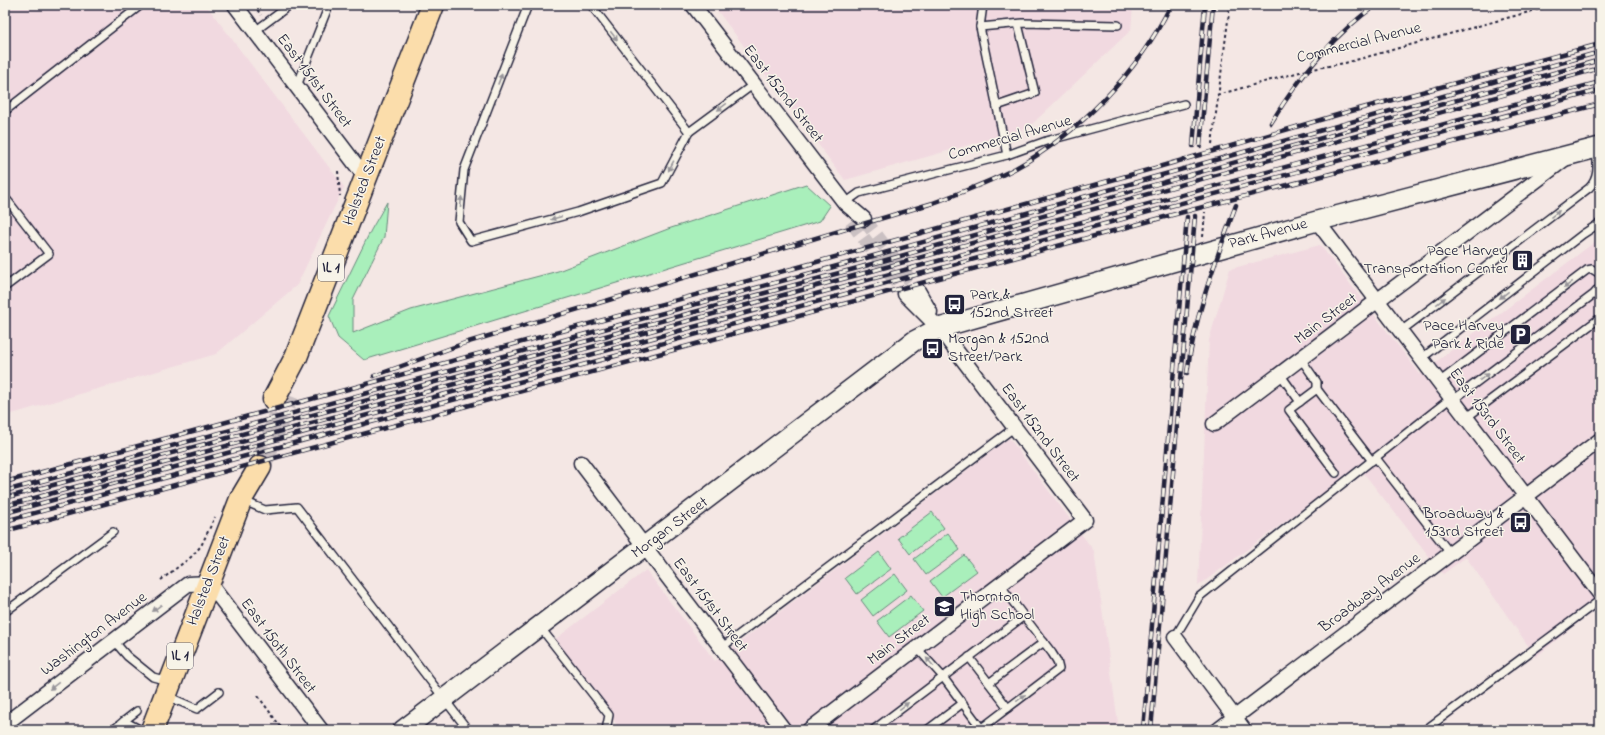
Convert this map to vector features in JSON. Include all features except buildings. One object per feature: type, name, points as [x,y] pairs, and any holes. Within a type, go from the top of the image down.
[{"type":"main road","name":"Halsted Street","points":[[281,397],[433,5]]},
{"type":"main road","name":"Halsted Street","points":[[152,730],[253,468]]},
{"type":"street","name":"East 151st Street","points":[[235,5],[366,178]]},
{"type":"street","name":"East 152nd Street","points":[[693,5],[857,220]]},
{"type":"street","name":"Park Avenue","points":[[939,328],[1317,221],[1598,147]]},
{"type":"street","name":"Main Street","points":[[1214,424],[1573,153]]},
{"type":"street","name":"East 153rd Street","points":[[1317,221],[1600,594]]},
{"type":"street","name":"East 152nd Street","points":[[911,293],[1085,520]]},
{"type":"street","name":"Morgan Street","points":[[404,730],[914,341],[939,328]]},
{"type":"street","name":"Broadway Avenue","points":[[1218,730],[1600,440]]},
{"type":"street","name":"East 151st Street","points":[[581,463],[784,730]]},
{"type":"street","name":"Main Street","points":[[809,730],[1085,520]]},
{"type":"street","name":"Washington Avenue","points":[[5,724],[188,584],[209,583]]},
{"type":"street","name":"East 150th Street","points":[[209,583],[321,730]]},
{"type":"street","points":[[1175,637],[1244,730]]},
{"type":"lane","points":[[5,111],[141,5]]},
{"type":"lane","points":[[255,31],[290,5]]},
{"type":"lane","points":[[297,86],[329,5]]},
{"type":"lane","points":[[528,5],[464,170],[459,222],[471,240],[578,212],[662,183],[689,132],[754,84]]},
{"type":"lane","points":[[590,5],[689,132]]},
{"type":"lane","points":[[983,5],[980,27],[1007,155]]},
{"type":"lane","points":[[980,27],[1018,24],[1118,25]]},
{"type":"lane","points":[[997,106],[1036,93],[1018,24]]},
{"type":"lane","name":"Commercial Avenue","points":[[845,203],[860,193],[1007,155],[1046,141],[1184,104]]},
{"type":"lane","points":[[1401,331],[1589,188],[1593,184],[1597,173],[1598,147]]},
{"type":"lane","points":[[5,287],[49,254],[8,201]]},
{"type":"lane","points":[[1422,358],[1583,234],[1600,223]]},
{"type":"lane","points":[[1439,382],[1587,270],[1592,269],[1600,274]]},
{"type":"lane","points":[[1175,637],[1199,597],[1374,459],[1594,294],[1600,287]]},
{"type":"lane","points":[[1466,418],[1600,318]]},
{"type":"lane","points":[[1301,359],[1317,382],[1318,390],[1450,553]]},
{"type":"lane","points":[[1280,374],[1300,402]]},
{"type":"lane","points":[[1318,390],[1290,410],[1336,472]]},
{"type":"lane","points":[[721,648],[1015,427]]},
{"type":"lane","points":[[241,499],[265,510],[297,507],[468,730]]},
{"type":"lane","points":[[5,612],[113,532]]},
{"type":"lane","points":[[917,648],[943,677],[980,729],[1008,708],[1059,669],[1057,661],[1044,642],[1000,585]]},
{"type":"lane","points":[[1425,730],[1600,600]]},
{"type":"lane","points":[[873,730],[1024,616]]},
{"type":"lane","points":[[540,627],[609,715],[606,730]]},
{"type":"lane","points":[[114,641],[127,656],[197,709],[219,692]]},
{"type":"lane","points":[[989,684],[1044,642]]},
{"type":"lane","points":[[969,657],[1008,708]]},
{"type":"lane","points":[[927,730],[963,704]]},
{"type":"lane","points":[[113,730],[137,711]]},
{"type":"lane","points":[[124,721],[141,730]]},
{"type":"path","points":[[1212,144],[1217,95],[1230,5]]},
{"type":"path","name":"Commercial Avenue","points":[[1217,95],[1307,70],[1345,64],[1554,5]]},
{"type":"path","points":[[338,171],[340,197]]},
{"type":"path","points":[[1201,253],[1205,212]]},
{"type":"path","points":[[161,580],[191,557],[201,546],[216,513]]},
{"type":"path","points":[[258,696],[283,730]]},
{"type":"shaded area","points":[[5,5],[206,5],[344,187],[297,285],[216,354],[5,416]]},
{"type":"shaded area","points":[[713,5],[1133,5],[1131,30],[1028,128],[845,180]]},
{"type":"shaded area","points":[[1600,238],[1600,611],[1596,607],[1536,657],[1466,557],[1443,574],[1359,467],[1198,586],[1209,340],[1230,269],[1320,245],[1420,374]]},
{"type":"shaded area","name":"Thornton High School","points":[[1009,438],[1094,551],[1119,730],[621,730],[553,641],[646,570],[715,661]]},
{"type":"green space","points":[[806,184],[830,206],[820,221],[364,360],[338,338],[329,316],[371,230],[387,202],[384,237],[353,300],[353,333],[411,310],[558,271],[668,229]]},
{"type":"green space","points":[[932,512],[944,528],[910,554],[898,538]]},
{"type":"green space","points":[[948,533],[960,550],[926,575],[914,559]]},
{"type":"green space","points":[[879,552],[891,569],[857,594],[845,578]]},
{"type":"green space","points":[[964,555],[977,571],[942,597],[930,581]]},
{"type":"green space","points":[[895,574],[907,590],[873,616],[861,600]]},
{"type":"green space","points":[[911,595],[923,611],[889,637],[877,621]]},
{"type":"tunnel","points":[[864,219],[918,291]]},
{"type":"tunnel","points":[[851,221],[905,294]]},
{"type":"tunnel","points":[[260,467],[288,395]]},
{"type":"railway","points":[[374,376],[465,343],[933,203],[994,179],[1014,169],[1062,138],[1105,99],[1142,54],[1171,5]]},
{"type":"railway","points":[[1193,146],[1205,5]]},
{"type":"railway","points":[[1200,146],[1213,5]]},
{"type":"railway","points":[[1271,123],[1293,90],[1318,58],[1345,30],[1376,5]]},
{"type":"railway","points":[[5,482],[806,265],[1155,168],[1344,113],[1600,44]]},
{"type":"railway","points":[[5,491],[852,262],[1600,52]]},
{"type":"railway","points":[[5,498],[854,269],[1600,60]]},
{"type":"railway","points":[[5,506],[861,274],[1600,68]]},
{"type":"railway","points":[[5,513],[1600,82]]},
{"type":"railway","points":[[5,521],[1600,90]]},
{"type":"railway","points":[[5,531],[1172,215],[1600,104]]},
{"type":"railway","points":[[1187,373],[1195,330],[1201,308],[1236,205]]},
{"type":"railway","points":[[1151,730],[1195,216]]},
{"type":"railway","points":[[1143,730],[1187,217]]},
{"type":"place","name":"Pace Harvey Transportation Center","points":[[1523,260]]},
{"type":"place","name":"Park & 152nd Street","points":[[955,304]]},
{"type":"place","name":"Pace Harvey Park & Ride","points":[[1520,335]]},
{"type":"place","name":"Morgan & 152nd Street/Park","points":[[932,348]]},
{"type":"place","name":"Broadway & 153rd Street","points":[[1520,523]]},
{"type":"place","name":"Thornton High School","points":[[945,606]]}]
